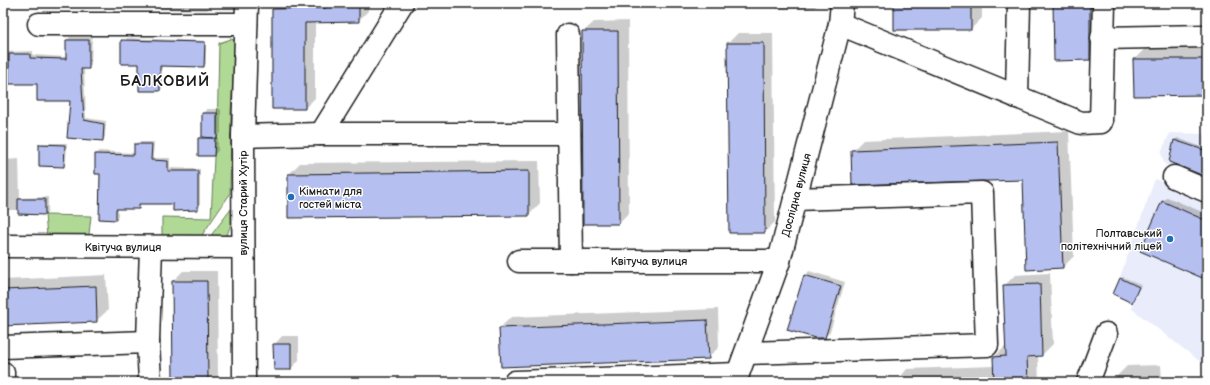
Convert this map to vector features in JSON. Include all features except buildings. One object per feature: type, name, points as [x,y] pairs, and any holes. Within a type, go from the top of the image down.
[{"type":"street","points":[[321,134],[402,3]]},
{"type":"street","name":"Дослідна вулиця","points":[[737,378],[779,261],[840,24],[842,3]]},
{"type":"street","points":[[1017,97],[1020,3]]},
{"type":"street","points":[[840,24],[1081,123],[1100,122],[1104,3]]},
{"type":"street","name":"вулиця Старий Хутір","points":[[39,24],[246,14],[243,136],[244,382]]},
{"type":"street","points":[[568,35],[571,261]]},
{"type":"street","points":[[1102,38],[1207,36]]},
{"type":"street","points":[[243,136],[321,134],[569,134]]},
{"type":"street","points":[[1174,177],[1207,191]]},
{"type":"street","points":[[747,352],[987,345],[982,193],[795,199]]},
{"type":"street","name":"Квітуча вулиця","points":[[3,246],[243,248]]},
{"type":"street","points":[[150,382],[148,342],[151,247]]},
{"type":"street","name":"Квітуча вулиця","points":[[519,261],[779,261]]},
{"type":"street","points":[[1088,382],[1106,334]]},
{"type":"street","points":[[3,347],[148,342]]},
{"type":"street","points":[[3,373],[3,382]]},
{"type":"street","points":[[515,382],[737,378]]},
{"type":"shaded area","points":[[1170,133],[1207,134],[1207,183],[1164,164],[1161,152]]},
{"type":"shaded area","name":"Полтавський політехнічний ліцей","points":[[1155,179],[1207,202],[1207,367],[1131,308],[1140,286],[1120,277]]},
{"type":"green space","points":[[231,39],[234,40],[235,45],[231,112],[230,194],[200,238],[162,236],[162,217],[211,218],[215,138],[217,138],[219,43]]},
{"type":"green space","points":[[231,209],[231,224],[227,235],[209,238]]},
{"type":"green space","points":[[45,215],[91,216],[88,237],[47,236]]},
{"type":"place","name":"Кімнати для гостей міста","points":[[291,197]]},
{"type":"place","name":"Полтавський політехнічний ліцей","points":[[1170,239]]},
{"type":"district","name":"БАЛКОВИЙ","points":[[165,81]]}]
